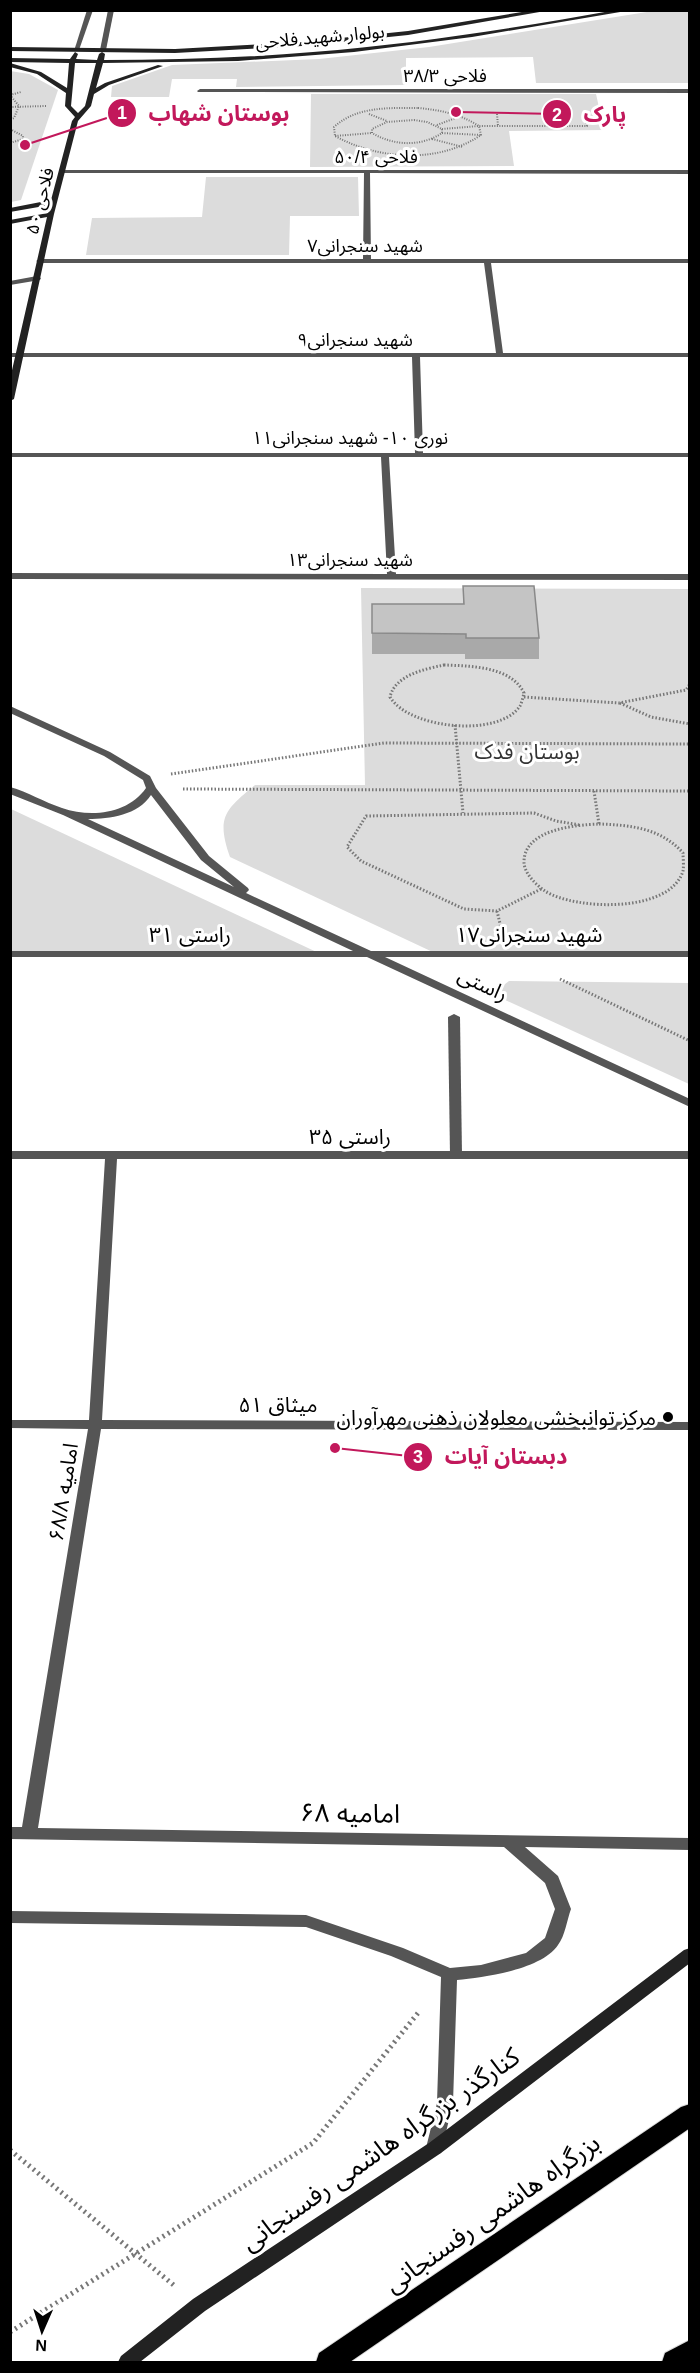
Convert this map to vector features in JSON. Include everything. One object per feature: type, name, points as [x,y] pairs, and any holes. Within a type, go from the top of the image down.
[{"type":"highway","name":"بزرگراه هاشمی رفسنجانی","points":[[329,2362],[690,2114]]},
{"type":"highway","points":[[675,2362],[690,2352]]},
{"type":"street","points":[[77,116],[68,106],[72,62],[90,10]]},
{"type":"street","points":[[103,50],[111,10]]},
{"type":"street","name":"بولوار شهید فلاحی","points":[[10,49],[175,51],[302,44],[408,33],[548,10]]},
{"type":"street","name":"بولوار شهید فلاحی","points":[[10,60],[178,62],[314,54],[426,42],[629,10]]},
{"type":"street","name":"فلاحی ۵۰","points":[[10,399],[62,171],[77,116],[88,106],[103,50]]},
{"type":"street","points":[[92,93],[107,84],[178,62]]},
{"type":"street","points":[[10,65],[39,73],[69,92]]},
{"type":"street","name":"فلاحی ۳۸/۳","points":[[200,91],[690,92]]},
{"type":"street","name":"فلاحی ۵۰/۴","points":[[62,171],[690,172]]},
{"type":"street","points":[[366,172],[367,261]]},
{"type":"street","points":[[10,210],[54,202]]},
{"type":"street","points":[[10,222],[51,214]]},
{"type":"street","name":"شهید سنجرانی۷","points":[[40,261],[690,261]]},
{"type":"street","points":[[487,261],[500,355]]},
{"type":"street","points":[[10,283],[37,278]]},
{"type":"street","name":"شهید سنجرانی۹","points":[[10,355],[690,355]]},
{"type":"street","points":[[416,355],[419,455]]},
{"type":"street","name":"نوری ۱۰- شهید سنجرانی۱۱","points":[[10,454],[690,455]]},
{"type":"street","points":[[385,455],[392,577]]},
{"type":"street","name":"شهید سنجرانی۱۳","points":[[10,576],[690,577]]},
{"type":"street","points":[[10,709],[107,754],[149,783],[145,799],[131,808],[111,814],[89,816],[67,813],[10,790]]},
{"type":"street","name":"راستی","points":[[149,783],[205,858],[259,902]]},
{"type":"street","name":"راستی","points":[[67,813],[690,1104]]},
{"type":"street","name":"راستی ۳۱","points":[[10,954],[369,954]]},
{"type":"street","name":"شهید سنجرانی۱۷","points":[[369,954],[690,954]]},
{"type":"street","points":[[454,1017],[456,1155]]},
{"type":"street","name":"راستی ۳۵","points":[[10,1155],[690,1155]]},
{"type":"street","name":"امامیه ۶۸/۸","points":[[29,1833],[95,1424],[111,1155]]},
{"type":"street","name":"میثاق ۵۱","points":[[10,1424],[690,1426]]},
{"type":"street","name":"امامیه ۶۸","points":[[10,1833],[690,1844]]},
{"type":"street","points":[[10,1917],[306,1921],[397,1952],[449,1974],[482,1971],[531,1958],[552,1942],[563,1909],[552,1880],[508,1841]]},
{"type":"street","name":"کنارگذر بزرگراه هاشمی رفسنجانی","points":[[127,2362],[199,2305],[435,2148],[690,1954]]},
{"type":"street","points":[[435,2148],[445,2103],[449,1974]]},
{"type":"path","points":[[10,95],[19,106]]},
{"type":"path","points":[[10,120],[14,118],[19,106]]},
{"type":"path","points":[[10,107],[68,106]]},
{"type":"path","points":[[418,108],[462,116],[479,126],[481,135],[464,147],[426,154],[396,154],[369,151],[347,145],[335,136],[334,127],[364,112],[418,108]]},
{"type":"path","points":[[364,112],[387,122]]},
{"type":"path","points":[[437,125],[462,116]]},
{"type":"path","points":[[372,133],[372,129],[387,122],[414,120],[437,125],[442,129],[479,126]]},
{"type":"path","points":[[10,129],[23,136],[23,139],[10,143]]},
{"type":"path","points":[[10,133],[18,132]]},
{"type":"path","points":[[335,136],[372,133],[387,140],[400,142],[432,139],[464,147]]},
{"type":"path","points":[[432,139],[442,133],[481,135]]},
{"type":"path","points":[[469,666],[506,675],[522,689],[524,697],[521,705],[503,718],[472,725],[454,725],[422,720],[408,715],[393,700],[392,693],[395,685],[414,672],[428,668],[469,666]]},
{"type":"path","points":[[524,697],[619,703],[686,690],[690,684]]},
{"type":"path","points":[[619,703],[651,717],[690,724]]},
{"type":"path","points":[[454,725],[463,813]]},
{"type":"path","points":[[149,783],[384,743],[690,744]]},
{"type":"path","points":[[149,783],[461,791],[690,792]]},
{"type":"path","points":[[594,791],[599,824]]},
{"type":"path","points":[[541,889],[497,911],[464,909],[361,861],[347,847],[366,816],[534,813],[556,821],[580,825]]},
{"type":"path","points":[[679,888],[651,902],[612,907],[573,902],[541,889],[530,880],[524,870],[523,860],[527,850],[547,834],[580,825],[599,824],[638,828],[670,840],[690,853]]},
{"type":"path","points":[[681,849],[687,859],[689,869],[686,879]]},
{"type":"path","points":[[497,911],[506,953]]},
{"type":"path","points":[[560,979],[690,1041]]},
{"type":"path","points":[[10,2332],[313,2143],[449,1974]]},
{"type":"path","points":[[10,2150],[199,2305]]},
{"type":"green space","points":[[653,11],[689,11],[689,83],[536,83],[533,57],[406,58],[406,85],[236,87],[237,79],[172,79],[169,97],[111,97],[112,86],[172,65],[319,59],[429,47]]},
{"type":"green space","points":[[10,71],[29,74],[58,90],[21,200],[11,202]]},
{"type":"green space","points":[[311,94],[596,94],[604,130],[509,131],[514,166],[310,167]]},
{"type":"green space","points":[[206,177],[358,177],[359,216],[290,216],[289,255],[86,255],[92,218],[202,217]]},
{"type":"green space","name":"بوستان فدک","points":[[361,588],[689,589],[689,954],[437,954],[230,857],[224,832],[226,815],[236,801],[255,785],[365,785]]},
{"type":"green space","points":[[11,809],[323,955],[11,955]]},
{"type":"green space","points":[[509,981],[689,983],[689,1084],[492,994]]},
{"type":"building","points":[[463,586],[534,586],[539,638],[466,638],[466,634],[372,633],[372,604],[464,604]]},
{"type":"place","name":"پارک","points":[[456,112]]},
{"type":"place","name":"بوستان شهاب","points":[[25,145]]},
{"type":"place","name":"مرکز توانبخشی معلولان ذهنی مهرآوران","points":[[668,1417]]},
{"type":"place","name":"دبستان آیات","points":[[335,1448]]}]
